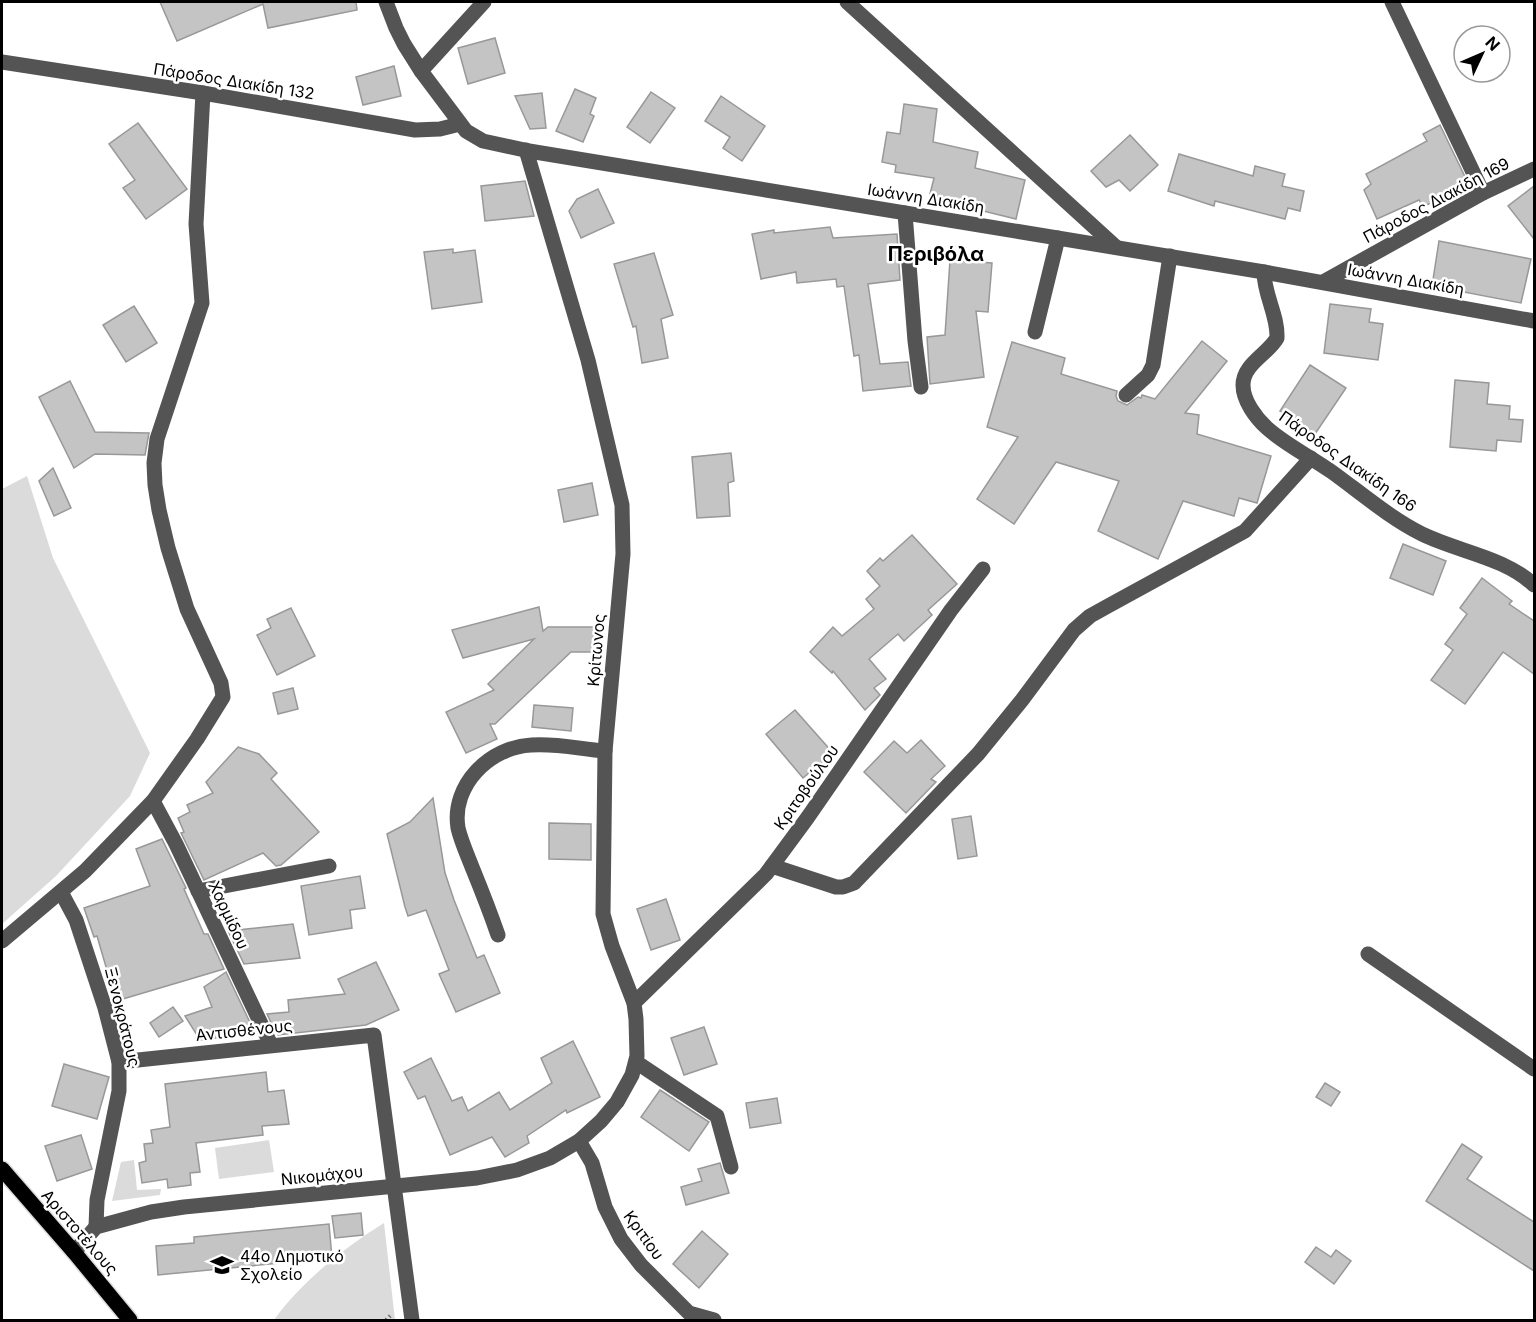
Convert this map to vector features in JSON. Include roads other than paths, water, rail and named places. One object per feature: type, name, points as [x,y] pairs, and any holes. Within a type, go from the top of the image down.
[{"type":"main road","name":"Αριστοτέλους","points":[[2,1169],[7,1185],[74,1252],[130,1320]]},
{"type":"street","name":"Ιωάννη Διακίδη","points":[[386,2],[396,28],[421,71],[466,131],[483,141],[1323,282],[1534,321]]},
{"type":"street","points":[[421,71],[484,2]]},
{"type":"street","points":[[846,2],[1116,248]]},
{"type":"street","points":[[1392,2],[1483,193]]},
{"type":"street","name":"Πάροδος Διακίδη 132","points":[[2,62],[202,93],[415,130],[440,129],[460,124]]},
{"type":"street","points":[[2,941],[85,871],[153,801],[215,713],[223,697],[221,683],[187,609],[165,538],[155,484],[154,463],[158,439],[202,303],[196,224],[202,93]]},
{"type":"street","name":"Κρίτωνος","points":[[526,150],[588,360],[622,505],[624,526],[604,751],[603,918],[634,1003],[637,1033],[636,1062],[632,1076],[617,1102],[579,1142]]},
{"type":"street","name":"Πάροδος Διακίδη 169","points":[[1323,282],[1483,193],[1534,168]]},
{"type":"street","points":[[905,213],[921,387]]},
{"type":"street","points":[[1035,332],[1058,238]]},
{"type":"street","points":[[1126,395],[1148,375],[1153,366],[1170,256]]},
{"type":"street","name":"Πάροδος Διακίδη 166","points":[[1264,272],[1264,284],[1275,322],[1277,338],[1250,367],[1243,386],[1249,405],[1259,420],[1284,441],[1422,534],[1498,563],[1527,578],[1534,585]]},
{"type":"street","points":[[772,866],[836,887],[854,883],[978,754],[1074,630],[1090,616],[1245,531],[1311,458]]},
{"type":"street","name":"Κριτοβούλου","points":[[634,1003],[741,900],[772,866],[951,610],[983,569]]},
{"type":"street","points":[[498,935],[458,826],[458,803],[464,787],[478,770],[492,759],[516,747],[542,745],[604,751]]},
{"type":"street","name":"Χαρμίδου","points":[[153,801],[271,1045]]},
{"type":"street","points":[[198,891],[328,866]]},
{"type":"street","name":"Ξενοκράτους","points":[[61,892],[76,920],[105,1008],[121,1082],[97,1200],[96,1227]]},
{"type":"street","points":[[1368,954],[1534,1069]]},
{"type":"street","name":"Αντισθένους","points":[[118,1062],[374,1035],[394,1186]]},
{"type":"street","points":[[636,1062],[717,1116],[731,1167]]},
{"type":"street","name":"Νικομάχου","points":[[96,1227],[151,1212],[184,1207],[505,1174],[550,1158],[579,1142]]},
{"type":"street","name":"Κριτίου","points":[[579,1142],[592,1163],[604,1207],[621,1239],[641,1265],[688,1313],[714,1320]]},
{"type":"street","points":[[394,1186],[412,1320]]},
{"type":"street","points":[[74,1252],[96,1227]]},
{"type":"place","name":"44ο Δημοτικό Σχολείο","points":[[222,1265]]},
{"type":"district","name":"Περιβόλα","points":[[936,254]]}]
